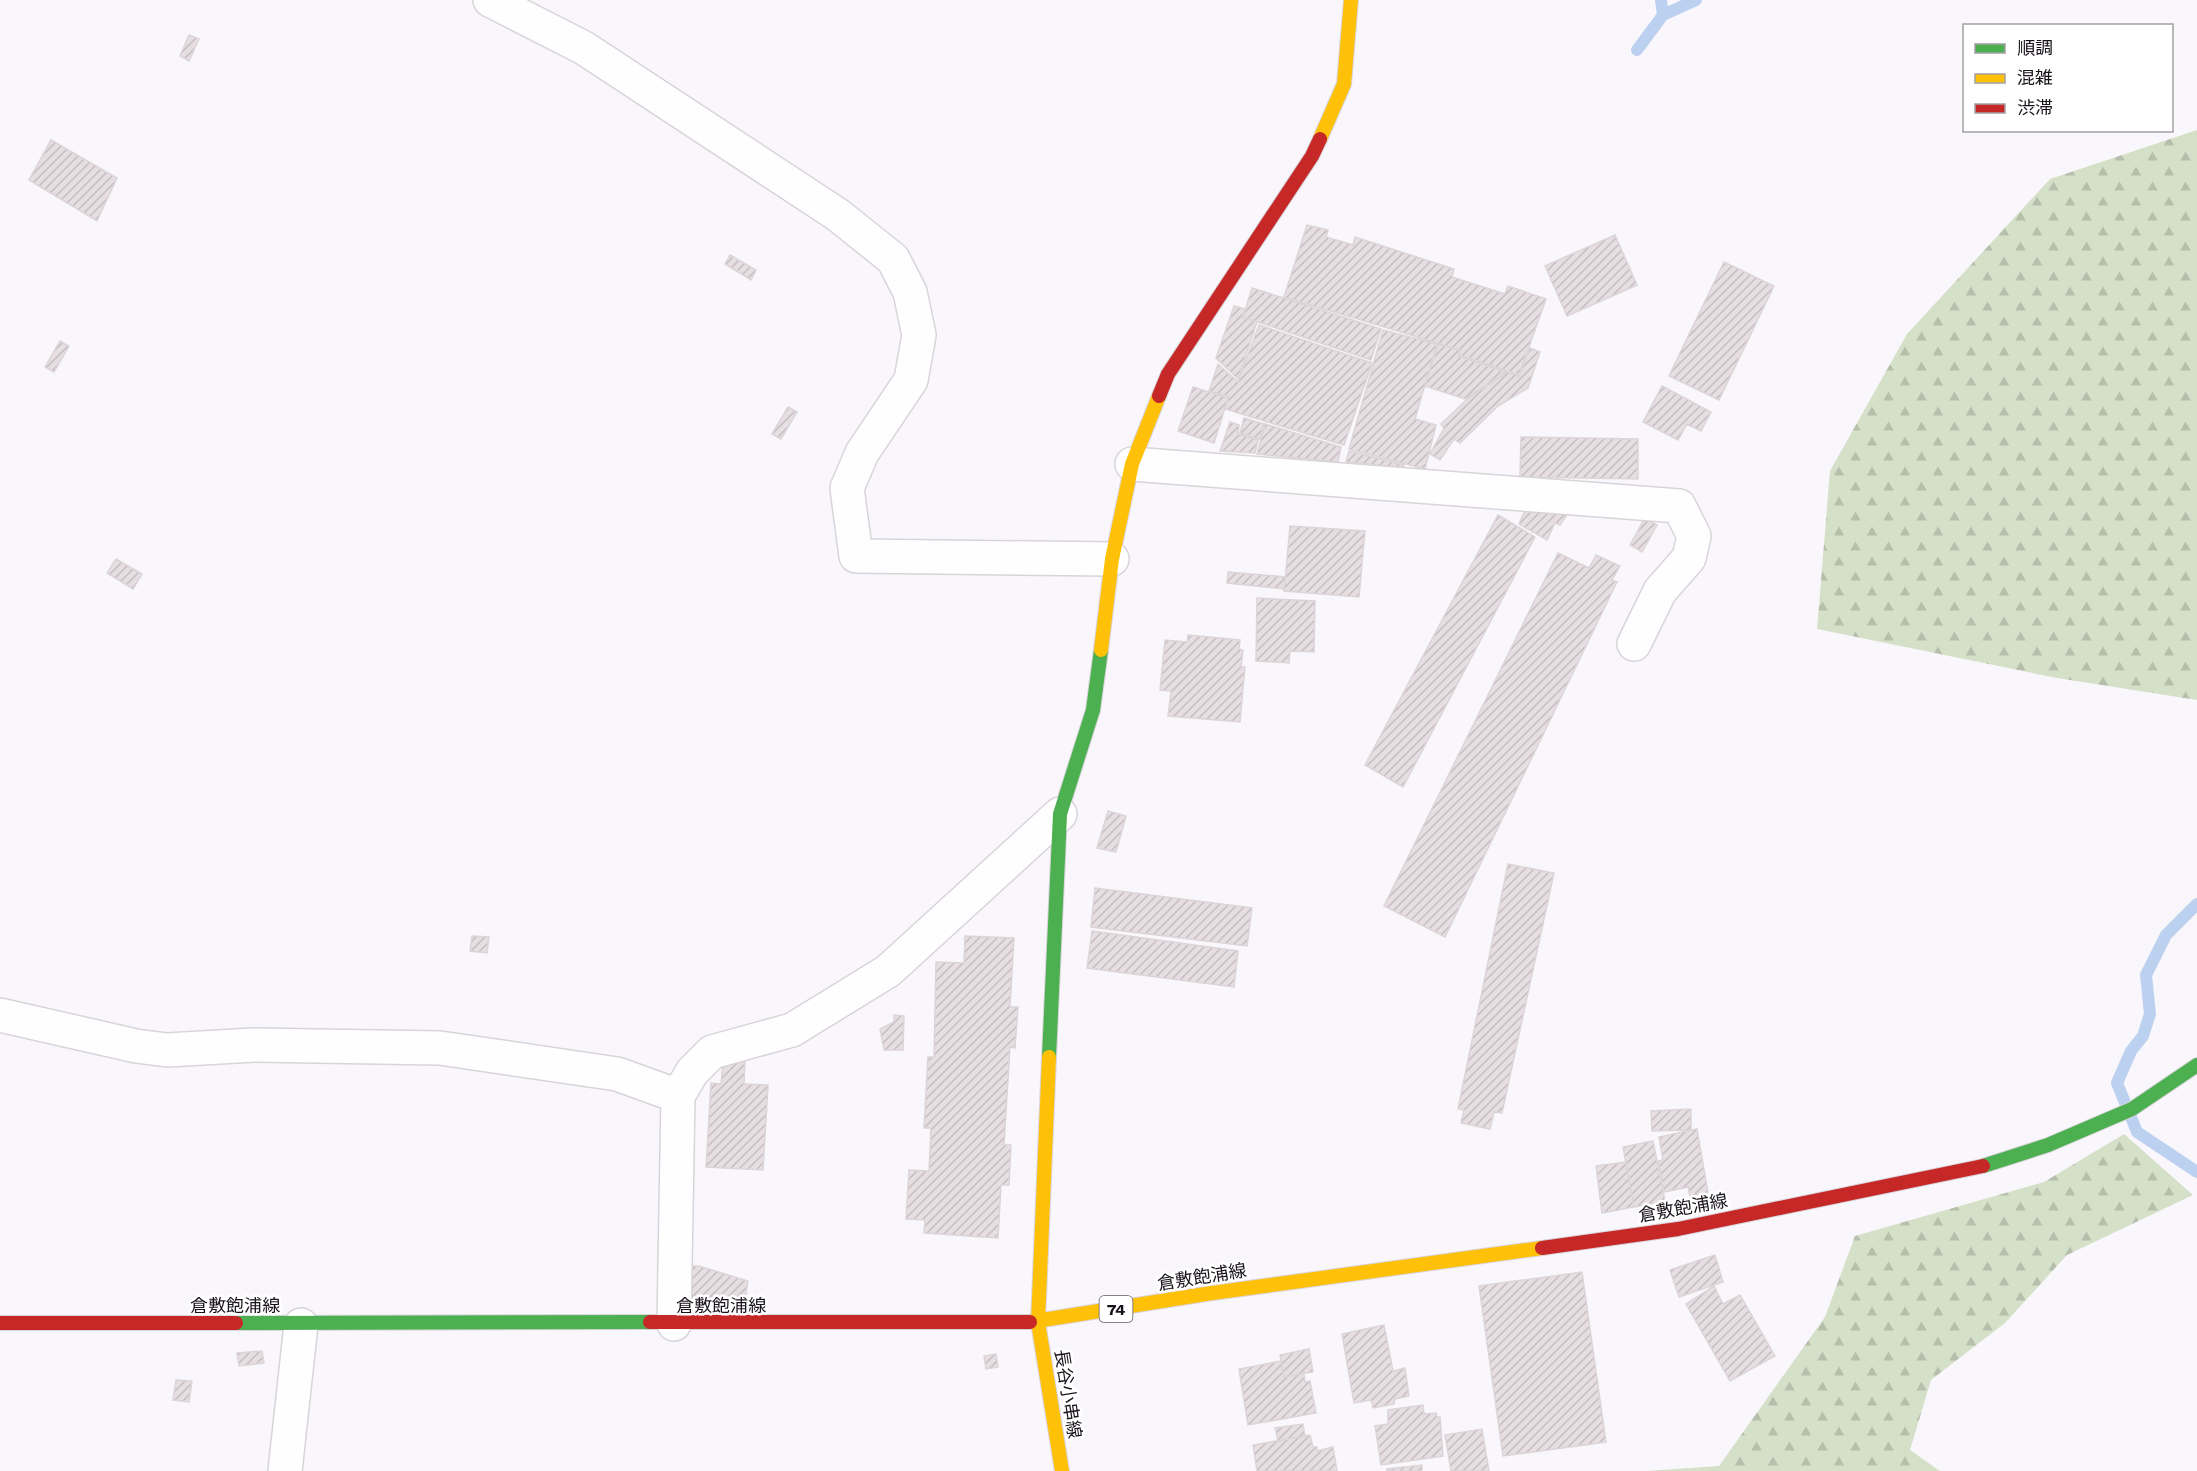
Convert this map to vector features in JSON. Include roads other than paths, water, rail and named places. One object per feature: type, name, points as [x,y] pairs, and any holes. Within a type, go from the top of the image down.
[{"type":"main road","name":"長谷小串線","points":[[1062,1471],[1038,1322],[1060,814],[1093,710],[1112,560],[1132,464],[1168,374],[1312,156],[1330,119],[1344,84],[1351,0]]},
{"type":"main road","name":"倉敷飽浦線","points":[[0,1323],[301,1325],[1038,1322],[1212,1293],[1678,1229],[1979,1167],[2048,1145],[2132,1109],[2197,1065]]},
{"type":"street","points":[[490,0],[584,48],[838,215],[893,259],[910,292],[919,335],[911,380],[862,453],[848,488],[856,556],[1112,560]]},
{"type":"street","points":[[1132,464],[1679,506],[1694,536],[1689,558],[1660,591],[1634,644]]},
{"type":"street","points":[[674,1324],[678,1096],[692,1072],[712,1052],[792,1030],[888,971],[1060,814]]},
{"type":"street","points":[[0,1015],[136,1046],[167,1050],[254,1045],[440,1048],[617,1074],[678,1096]]},
{"type":"street","points":[[285,1471],[301,1325]]},
{"type":"waterway","points":[[1637,50],[1663,15],[1661,0]]},
{"type":"waterway","points":[[1663,15],[1696,0]]},
{"type":"waterway","points":[[2197,904],[2166,935],[2146,975],[2150,1014],[2143,1036],[2131,1051],[2117,1083],[2137,1132],[2197,1172]]}]
